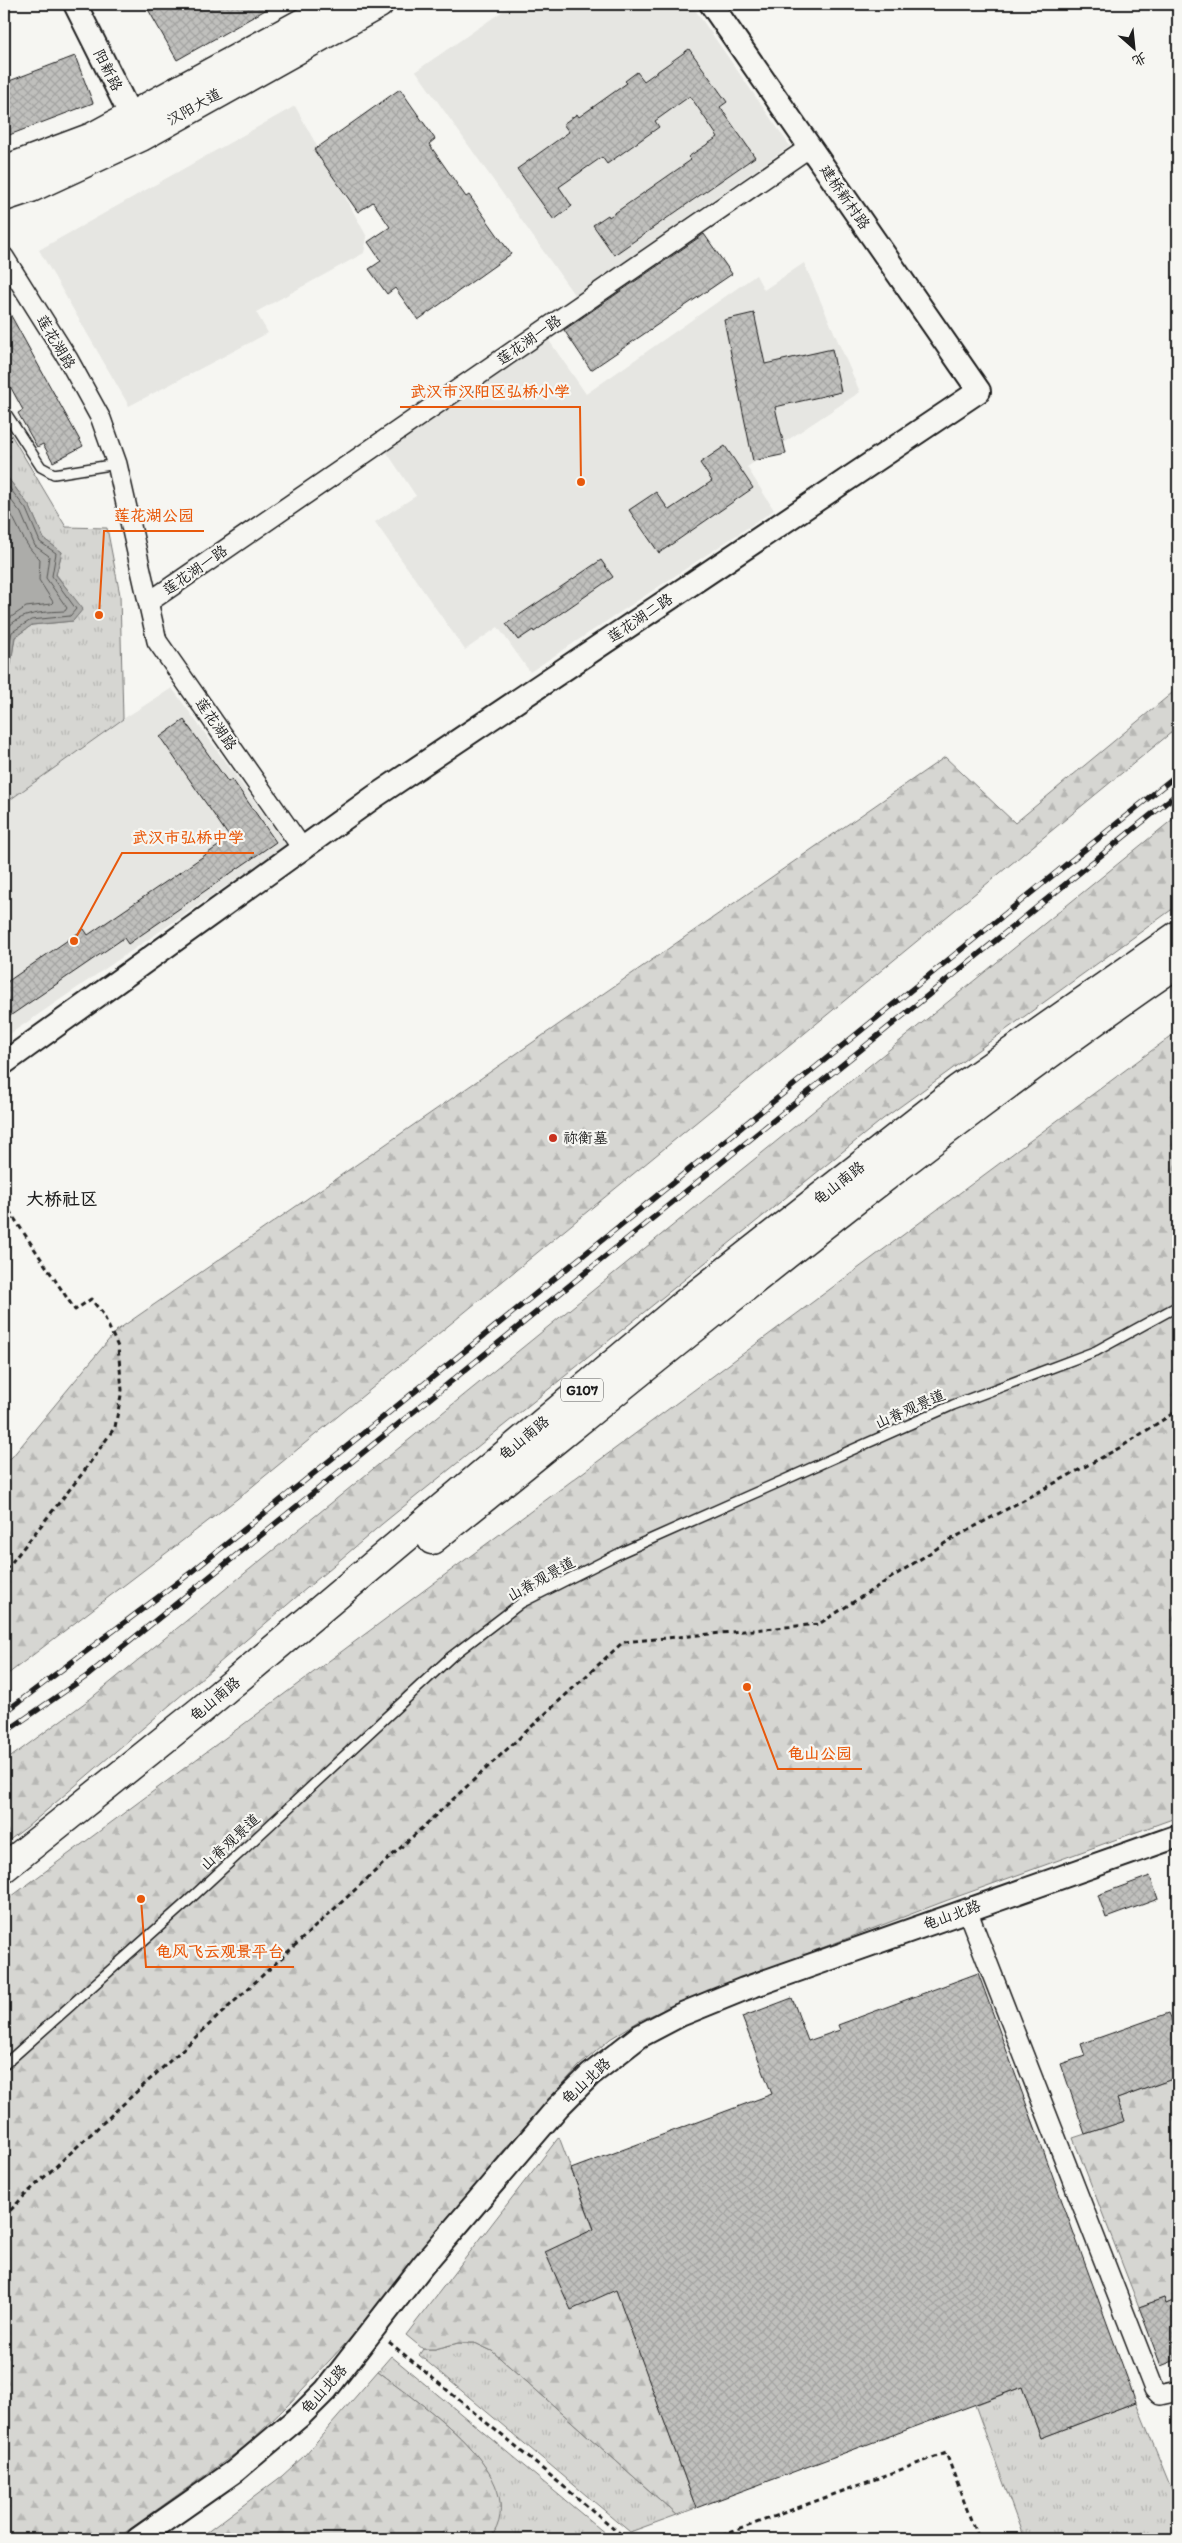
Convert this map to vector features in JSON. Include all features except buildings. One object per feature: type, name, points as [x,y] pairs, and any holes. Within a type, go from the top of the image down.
[{"type":"main road","name":"汉阳大道","points":[[4,197],[31,188],[337,4]]},
{"type":"main road","name":"汉阳大道","points":[[4,170],[92,137],[136,126],[379,4]]},
{"type":"main road","name":"龟山南路","points":[[4,1868],[201,1710],[684,1304],[958,1089],[1178,936]]},
{"type":"main road","name":"龟山南路","points":[[4,1884],[862,1194],[1000,1088],[1178,963]]},
{"type":"street","name":"阳新路","points":[[74,4],[136,126]]},
{"type":"street","name":"建桥新村路","points":[[711,4],[979,391]]},
{"type":"street","name":"莲花湖一路","points":[[149,602],[810,146]]},
{"type":"street","name":"莲花湖路","points":[[4,257],[68,359],[101,419],[117,464],[158,641],[302,848]]},
{"type":"street","name":"莲花湖二路","points":[[302,848],[382,791],[979,391]]},
{"type":"street","points":[[4,1063],[302,848]]},
{"type":"street","name":"龟山北路","points":[[138,2539],[235,2470],[301,2415],[326,2390],[423,2265],[558,2107],[623,2048],[640,2036],[680,2016],[737,1992],[1178,1836]]},
{"type":"street","points":[[967,1910],[1154,2389],[1160,2395],[1178,2392]]},
{"type":"lane","points":[[4,410],[41,467],[54,474],[117,464]]},
{"type":"lane","name":"山脊观景道","points":[[4,2065],[188,1901],[452,1656],[521,1603],[622,1552],[953,1405],[1096,1351],[1178,1306]]},
{"type":"path","points":[[4,1203],[75,1310],[92,1299],[103,1314],[118,1347],[122,1390],[115,1427],[82,1474],[4,1572]]},
{"type":"path","points":[[4,2217],[41,2180],[623,1642],[820,1624],[950,1540],[1121,1447],[1178,1410]]},
{"type":"path","points":[[374,2329],[627,2539]]},
{"type":"path","points":[[713,2539],[946,2453],[978,2539]]},
{"type":"shaded area","points":[[513,4],[691,4],[790,146],[575,296],[416,71]]},
{"type":"shaded area","points":[[295,106],[367,237],[364,253],[256,312],[268,333],[129,406],[39,250]]},
{"type":"shaded area","points":[[804,263],[860,392],[747,467],[774,510],[530,672],[498,627],[465,650],[375,522],[416,496],[386,451],[548,339],[586,394],[756,275],[764,290]]},
{"type":"shaded area","points":[[172,688],[286,845],[4,1038],[4,804],[123,719]]},
{"type":"green space","points":[[4,423],[66,527],[107,528],[120,595],[123,719],[4,804],[4,674],[10,669],[15,637],[32,625],[73,621],[82,609],[56,574],[62,552],[44,539],[30,507],[4,473]]},
{"type":"green space","points":[[1178,688],[1178,727],[237,1499],[4,1677],[4,1463],[12,1457],[116,1331],[945,757],[1015,823]]},
{"type":"green space","points":[[1178,815],[1178,905],[883,1119],[382,1524],[27,1827],[4,1844],[4,1762],[90,1699]]},
{"type":"green space","points":[[1178,1031],[1178,1817],[948,1900],[685,2000],[641,2020],[610,2039],[579,2066],[508,2145],[358,2330],[288,2405],[246,2446],[116,2539],[4,2539],[4,1902]]},
{"type":"green space","points":[[1178,2077],[1178,2299],[1166,2304],[1164,2298],[1139,2307],[1073,2138],[1125,2121],[1117,2099]]},
{"type":"green space","points":[[1030,2114],[1036,2130],[615,2286],[696,2508],[677,2515],[492,2351],[475,2343],[458,2343],[435,2349],[423,2349],[406,2335],[559,2137],[609,2270]]},
{"type":"green space","points":[[458,2343],[475,2343],[492,2351],[677,2515],[630,2532],[419,2355],[423,2349],[435,2349]]},
{"type":"green space","points":[[391,2356],[612,2539],[490,2539],[496,2528],[498,2514],[496,2493],[488,2472],[456,2433],[436,2415],[378,2371]]},
{"type":"green space","points":[[378,2371],[443,2422],[466,2444],[485,2467],[498,2491],[500,2515],[490,2539],[198,2539],[282,2476],[304,2456]]},
{"type":"green space","points":[[1022,2387],[1041,2438],[1136,2402],[1178,2505],[1178,2539],[1024,2539],[975,2405]]},
{"type":"water","points":[[4,473],[30,507],[44,539],[62,552],[56,575],[83,609],[73,621],[32,625],[15,637],[10,669],[4,674]]},
{"type":"railway","points":[[4,1713],[193,1571],[1178,774]]},
{"type":"railway","points":[[4,1733],[87,1676],[1178,793]]},
{"type":"place","name":"武汉市汉阳区弘桥小学","points":[[581,482]]},
{"type":"place","name":"莲花湖公园","points":[[99,615]]},
{"type":"place","name":"武汉市弘桥中学","points":[[74,941]]},
{"type":"place","name":"祢衡墓","points":[[553,1138]]},
{"type":"place","name":"龟山公园","points":[[747,1687]]},
{"type":"place","name":"龟风飞云观景平台","points":[[141,1899]]},
{"type":"district","name":"大桥社区","points":[[62,1199]]}]
